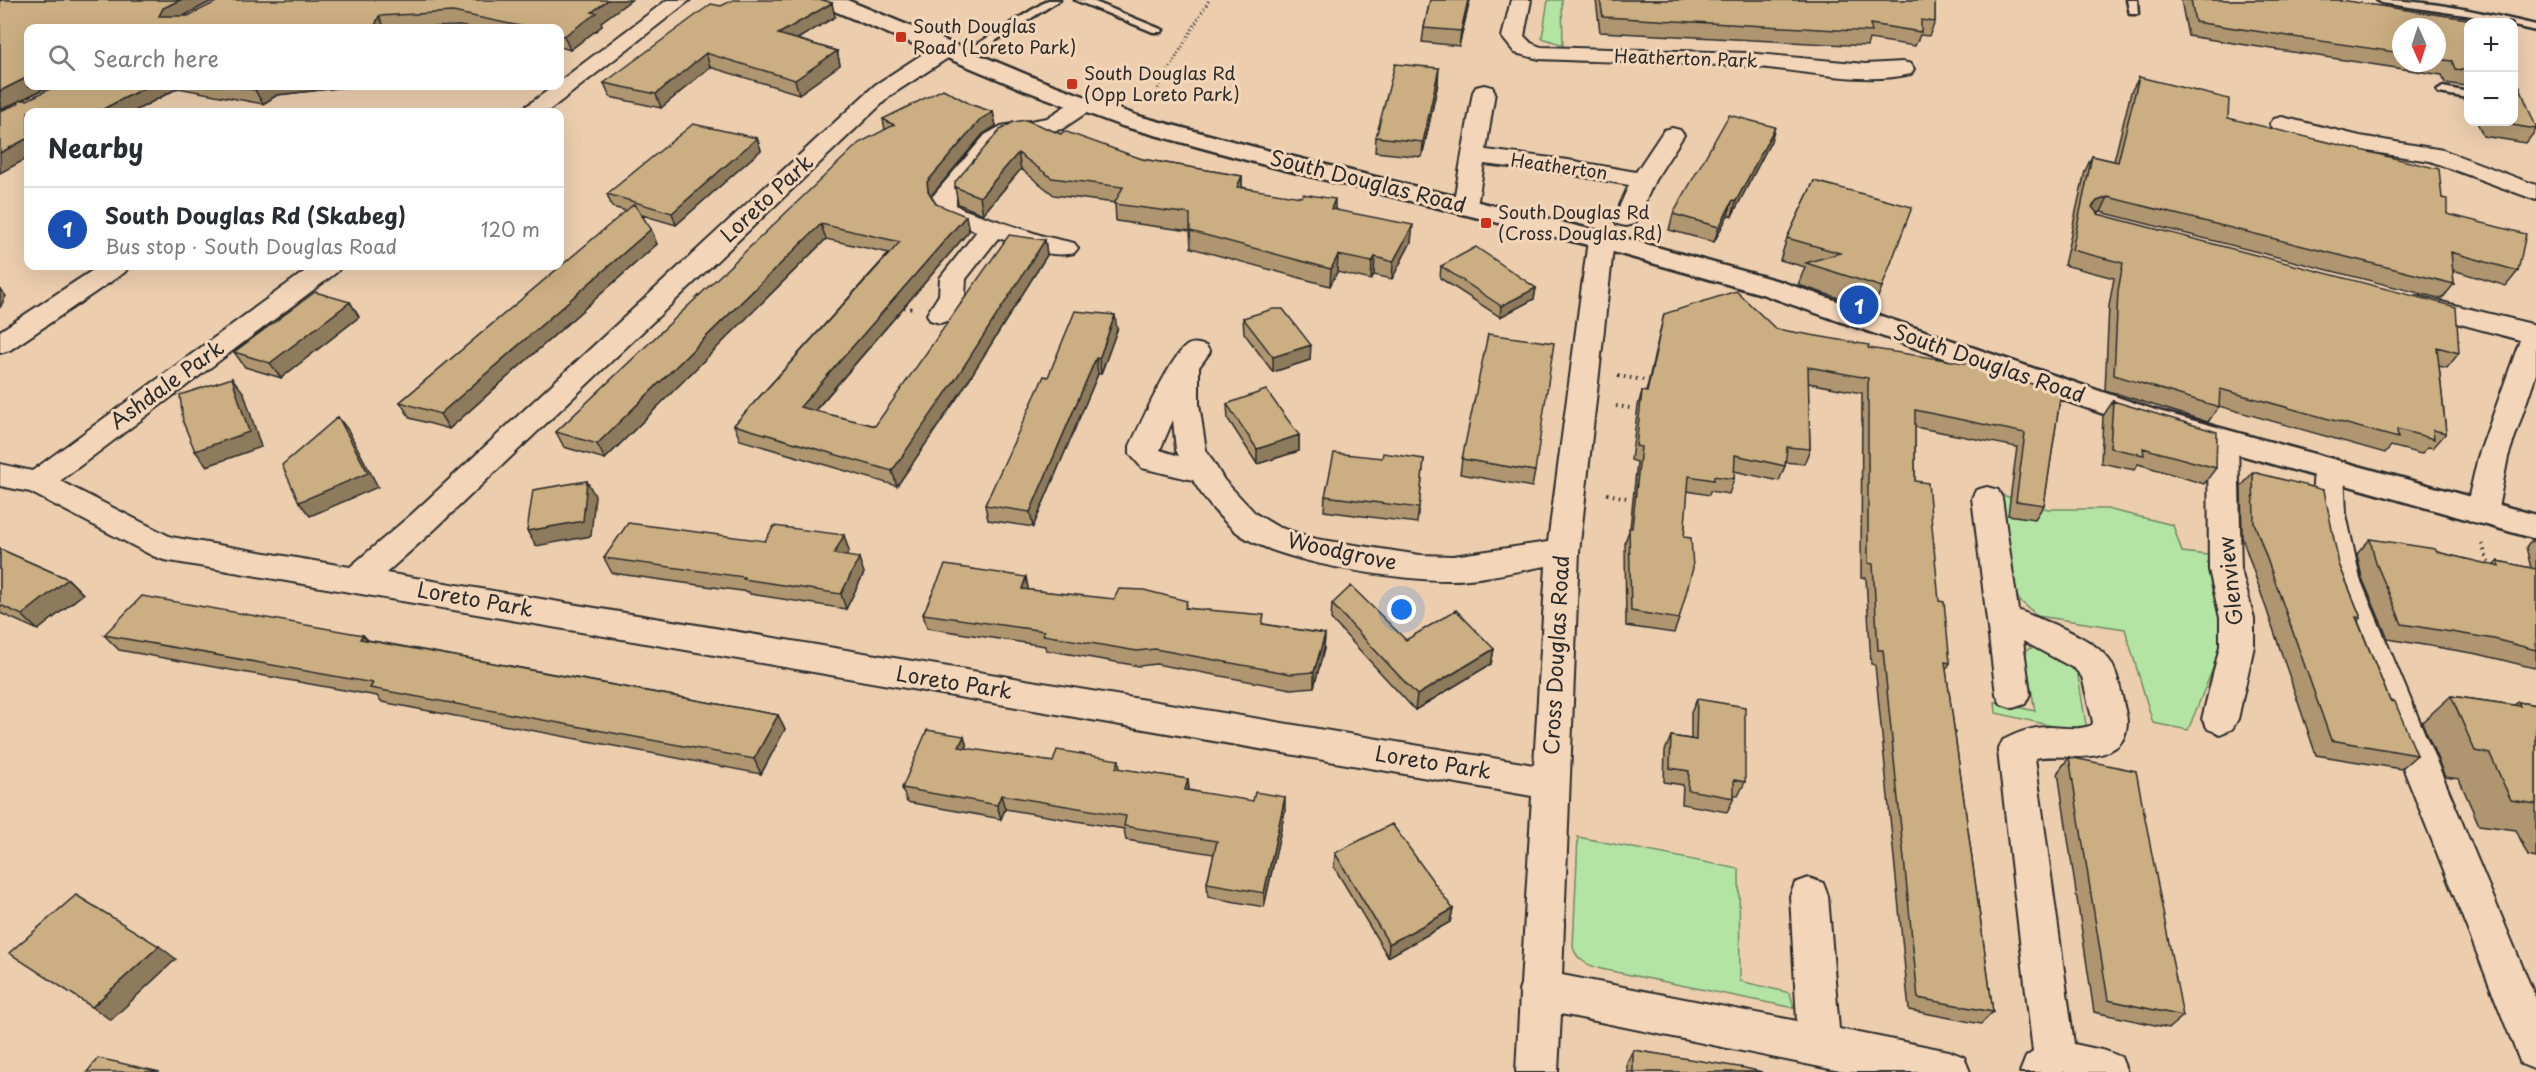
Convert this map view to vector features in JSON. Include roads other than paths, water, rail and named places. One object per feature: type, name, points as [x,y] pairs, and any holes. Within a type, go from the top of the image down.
[{"type":"main road","name":"South Douglas Road","points":[[828,0],[955,53],[1130,121],[1270,159],[1465,206],[1613,229],[1772,288],[2075,394],[2223,441],[2329,471],[2481,527],[2536,527]]},
{"type":"street","points":[[564,88],[680,0]]},
{"type":"street","name":"Heatherton Park","points":[[1521,0],[1514,37],[1523,48],[1539,53],[1747,60],[1865,71],[1903,69]]},
{"type":"street","name":"Loreto Park","points":[[358,579],[440,506],[883,90],[955,53]]},
{"type":"street","points":[[538,108],[562,90]]},
{"type":"street","points":[[1465,206],[1484,92]]},
{"type":"street","points":[[1065,248],[1038,243],[944,208],[944,197],[993,140],[1009,131],[1054,124],[1084,104]]},
{"type":"street","points":[[2282,124],[2360,143],[2435,155],[2536,194]]},
{"type":"street","points":[[1613,229],[1672,135]]},
{"type":"street","name":"Heatherton","points":[[1474,156],[1568,167],[1643,180]]},
{"type":"street","points":[[940,314],[952,295],[953,278],[993,227]]},
{"type":"street","name":"Cross Douglas Road","points":[[1537,1072],[1539,990],[1563,552],[1613,229]]},
{"type":"street","points":[[0,344],[110,270]]},
{"type":"street","name":"Ashdale Park","points":[[38,483],[64,461],[323,270]]},
{"type":"street","points":[[2395,298],[2535,334],[2493,457],[2481,527]]},
{"type":"street","name":"Woodgrove","points":[[1202,471],[1153,461],[1145,454],[1145,446],[1191,359],[1187,430],[1191,450],[1213,488],[1245,522],[1267,535],[1315,551],[1420,567],[1453,568],[1563,552]]},
{"type":"street","name":"Glenview","points":[[2220,719],[2236,646],[2237,618],[2225,570],[2223,441]]},
{"type":"street","points":[[2329,471],[2330,514],[2344,579],[2536,1049]]},
{"type":"street","points":[[0,475],[38,483]]},
{"type":"street","name":"Loreto Park","points":[[38,483],[164,548],[358,579],[833,663],[1550,783]]},
{"type":"street","points":[[1987,498],[2013,694]]},
{"type":"street","points":[[2003,618],[2053,639],[2088,658],[2098,671],[2111,722],[2106,735],[2087,744],[2051,740],[2032,742],[2016,751],[2048,1067],[2106,1072]]},
{"type":"street","points":[[1809,896],[1819,1046]]},
{"type":"street","points":[[1539,990],[1949,1072]]},
{"type":"lane","points":[[955,53],[1055,0]]},
{"type":"lane","points":[[1080,0],[1157,30]]},
{"type":"lane","points":[[2132,0],[2133,12]]},
{"type":"lane","points":[[2382,0],[2480,18]]},
{"type":"lane","points":[[2518,24],[2536,28]]},
{"type":"lane","points":[[2443,91],[2464,94]]},
{"type":"place","name":"South Douglas Road (Loreto Park)","points":[[901,37]]},
{"type":"place","name":"South Douglas Rd (Opp Loreto Park)","points":[[1072,84]]},
{"type":"place","name":"South Douglas Rd (Cross Douglas Rd)","points":[[1486,223]]},
{"type":"place","name":"South Douglas Rd (Skabeg)","points":[[1859,305]]}]
